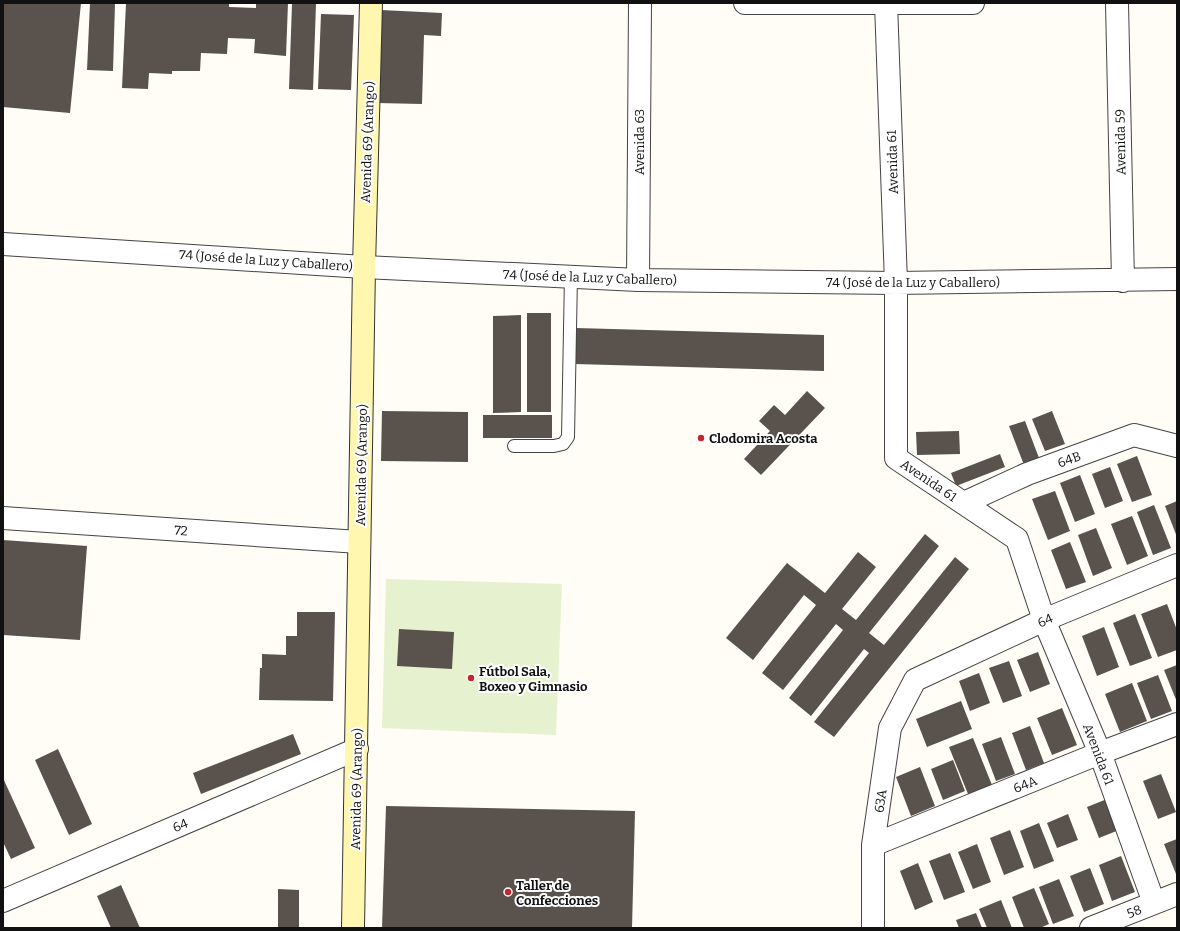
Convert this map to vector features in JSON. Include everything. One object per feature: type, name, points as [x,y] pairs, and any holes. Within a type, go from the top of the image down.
[{"type":"street","name":"Avenida 69 (Arango)","points":[[353,928],[364,266],[371,3]]},
{"type":"street","name":"Avenida 63","points":[[638,280],[640,3]]},
{"type":"street","points":[[745,3],[973,3]]},
{"type":"street","name":"Avenida 59","points":[[1117,3],[1123,281]]},
{"type":"street","name":"Avenida 61","points":[[886,4],[896,283],[896,458],[1017,539],[1044,620],[1100,753],[1154,903]]},
{"type":"street","name":"74 (José de la Luz y Caballero)","points":[[3,244],[364,266],[638,280],[896,283],[1123,281],[1177,279]]},
{"type":"street","name":"64B","points":[[964,503],[1027,474],[1134,435],[1177,446]]},
{"type":"street","name":"72","points":[[3,518],[359,542]]},
{"type":"street","name":"64","points":[[915,680],[1044,620],[1177,565]]},
{"type":"street","name":"63A","points":[[873,928],[873,845],[890,728],[915,680]]},
{"type":"street","name":"64A","points":[[873,845],[1100,753],[1177,724]]},
{"type":"street","name":"64","points":[[3,901],[357,748]]},
{"type":"street","name":"58","points":[[1091,928],[1177,894]]},
{"type":"lane","points":[[514,446],[554,446],[563,444],[568,437],[571,276]]},
{"type":"green space","name":"Fútbol Sala, Boxeo y Gimnasio","points":[[386,579],[562,584],[556,735],[382,728]]},
{"type":"building","points":[[3,3],[81,3],[70,113],[3,107]]},
{"type":"building","points":[[90,3],[115,3],[113,71],[87,70]]},
{"type":"building","points":[[126,3],[229,3],[229,7],[256,8],[256,3],[288,3],[286,56],[254,53],[255,39],[228,38],[227,54],[201,53],[200,71],[172,71],[172,74],[149,73],[148,89],[122,88]]},
{"type":"building","points":[[292,4],[316,4],[313,90],[289,89]]},
{"type":"building","points":[[381,10],[442,13],[441,36],[424,35],[422,104],[377,103]]},
{"type":"building","points":[[321,14],[354,15],[351,90],[318,89]]},
{"type":"building","points":[[527,313],[551,313],[551,412],[527,412]]},
{"type":"building","points":[[521,315],[521,412],[493,413],[493,316]]},
{"type":"building","points":[[576,328],[824,335],[824,371],[575,364]]},
{"type":"building","points":[[807,391],[825,408],[761,475],[744,459],[770,431],[759,421],[774,405],[785,415]]},
{"type":"building","points":[[382,411],[468,412],[468,462],[381,461]]},
{"type":"building","points":[[1052,411],[1065,444],[1045,451],[1032,419]]},
{"type":"building","points":[[483,415],[552,415],[552,438],[483,438]]},
{"type":"building","points":[[1025,421],[1039,458],[1024,465],[1009,426]]},
{"type":"building","points":[[959,431],[960,454],[917,455],[916,432]]},
{"type":"building","points":[[1000,454],[1005,467],[956,486],[951,473]]},
{"type":"building","points":[[1137,456],[1152,495],[1132,502],[1117,464]]},
{"type":"building","points":[[1110,467],[1123,501],[1105,508],[1092,474]]},
{"type":"building","points":[[1080,475],[1095,514],[1075,522],[1060,483]]},
{"type":"building","points":[[1055,491],[1070,531],[1048,540],[1032,499]]},
{"type":"building","points":[[1177,501],[1177,537],[1165,506]]},
{"type":"building","points":[[1154,505],[1171,548],[1153,555],[1137,512]]},
{"type":"building","points":[[1132,516],[1148,556],[1127,565],[1111,524]]},
{"type":"building","points":[[1096,528],[1112,568],[1093,576],[1078,535]]},
{"type":"building","points":[[925,534],[939,546],[869,633],[884,645],[955,557],[969,569],[834,737],[814,722],[869,653],[864,649],[811,716],[789,698],[843,630],[836,624],[783,690],[762,673],[816,605],[804,595],[753,660],[726,638],[787,563],[825,593],[858,552],[876,567],[842,609],[856,620]]},
{"type":"building","points":[[3,540],[87,546],[80,640],[3,635]]},
{"type":"building","points":[[1070,542],[1086,582],[1066,589],[1051,550]]},
{"type":"building","points":[[1167,604],[1177,630],[1177,650],[1158,657],[1141,614]]},
{"type":"building","points":[[297,612],[335,612],[333,701],[259,700],[262,654],[286,655],[286,636],[297,636]]},
{"type":"building","points":[[1135,614],[1152,658],[1130,666],[1113,623]]},
{"type":"building","points":[[1104,627],[1119,667],[1097,676],[1082,636]]},
{"type":"building","points":[[399,629],[454,632],[452,669],[397,666]]},
{"type":"building","points":[[1038,652],[1050,684],[1030,692],[1017,660]]},
{"type":"building","points":[[1009,661],[1022,696],[1003,703],[989,668]]},
{"type":"building","points":[[1177,665],[1177,702],[1164,670]]},
{"type":"building","points":[[979,673],[990,703],[970,711],[959,681]]},
{"type":"building","points":[[1158,675],[1172,711],[1151,719],[1137,683]]},
{"type":"building","points":[[1132,683],[1147,721],[1120,732],[1105,694]]},
{"type":"building","points":[[961,701],[972,729],[927,747],[916,719]]},
{"type":"building","points":[[1062,708],[1077,745],[1052,755],[1037,718]]},
{"type":"building","points":[[1030,726],[1044,763],[1026,770],[1012,733]]},
{"type":"building","points":[[293,734],[301,754],[201,794],[193,773]]},
{"type":"building","points":[[1001,737],[1015,774],[996,781],[982,744]]},
{"type":"building","points":[[973,738],[992,785],[968,794],[949,747]]},
{"type":"building","points":[[58,749],[92,824],[69,835],[35,760]]},
{"type":"building","points":[[953,760],[965,791],[943,800],[931,769]]},
{"type":"building","points":[[920,767],[935,806],[911,816],[896,777]]},
{"type":"building","points":[[1161,774],[1176,812],[1158,819],[1143,781]]},
{"type":"building","points":[[3,778],[35,848],[11,859],[3,842]]},
{"type":"building","points":[[1107,799],[1119,830],[1099,838],[1087,807]]},
{"type":"building","name":"Taller de Confecciones","points":[[386,806],[635,811],[632,928],[382,928]]},
{"type":"building","points":[[1068,814],[1078,840],[1057,848],[1047,823]]},
{"type":"building","points":[[1039,823],[1054,861],[1034,869],[1020,831]]},
{"type":"building","points":[[1010,830],[1024,867],[1004,875],[990,838]]},
{"type":"building","points":[[1177,839],[1177,874],[1176,874],[1164,844]]},
{"type":"building","points":[[977,844],[991,882],[973,889],[958,852]]},
{"type":"building","points":[[950,853],[965,892],[944,900],[929,861]]},
{"type":"building","points":[[1121,856],[1135,892],[1112,901],[1099,865]]},
{"type":"building","points":[[918,863],[933,902],[915,910],[900,871]]},
{"type":"building","points":[[1090,868],[1104,904],[1084,912],[1070,876]]},
{"type":"building","points":[[1059,879],[1074,916],[1053,924],[1039,887]]},
{"type":"building","points":[[121,885],[140,928],[111,928],[97,896]]},
{"type":"building","points":[[1034,888],[1049,924],[1040,928],[1024,928],[1012,897]]},
{"type":"building","points":[[278,889],[299,890],[299,928],[278,928]]},
{"type":"building","points":[[1001,900],[1012,928],[987,928],[979,909]]},
{"type":"building","points":[[976,913],[982,928],[959,928],[956,920]]},
{"type":"place","name":"Clodomira Acosta","points":[[701,438]]},
{"type":"place","name":"Fútbol Sala, Boxeo y Gimnasio","points":[[471,678]]},
{"type":"place","name":"Taller de Confecciones","points":[[508,892]]}]
